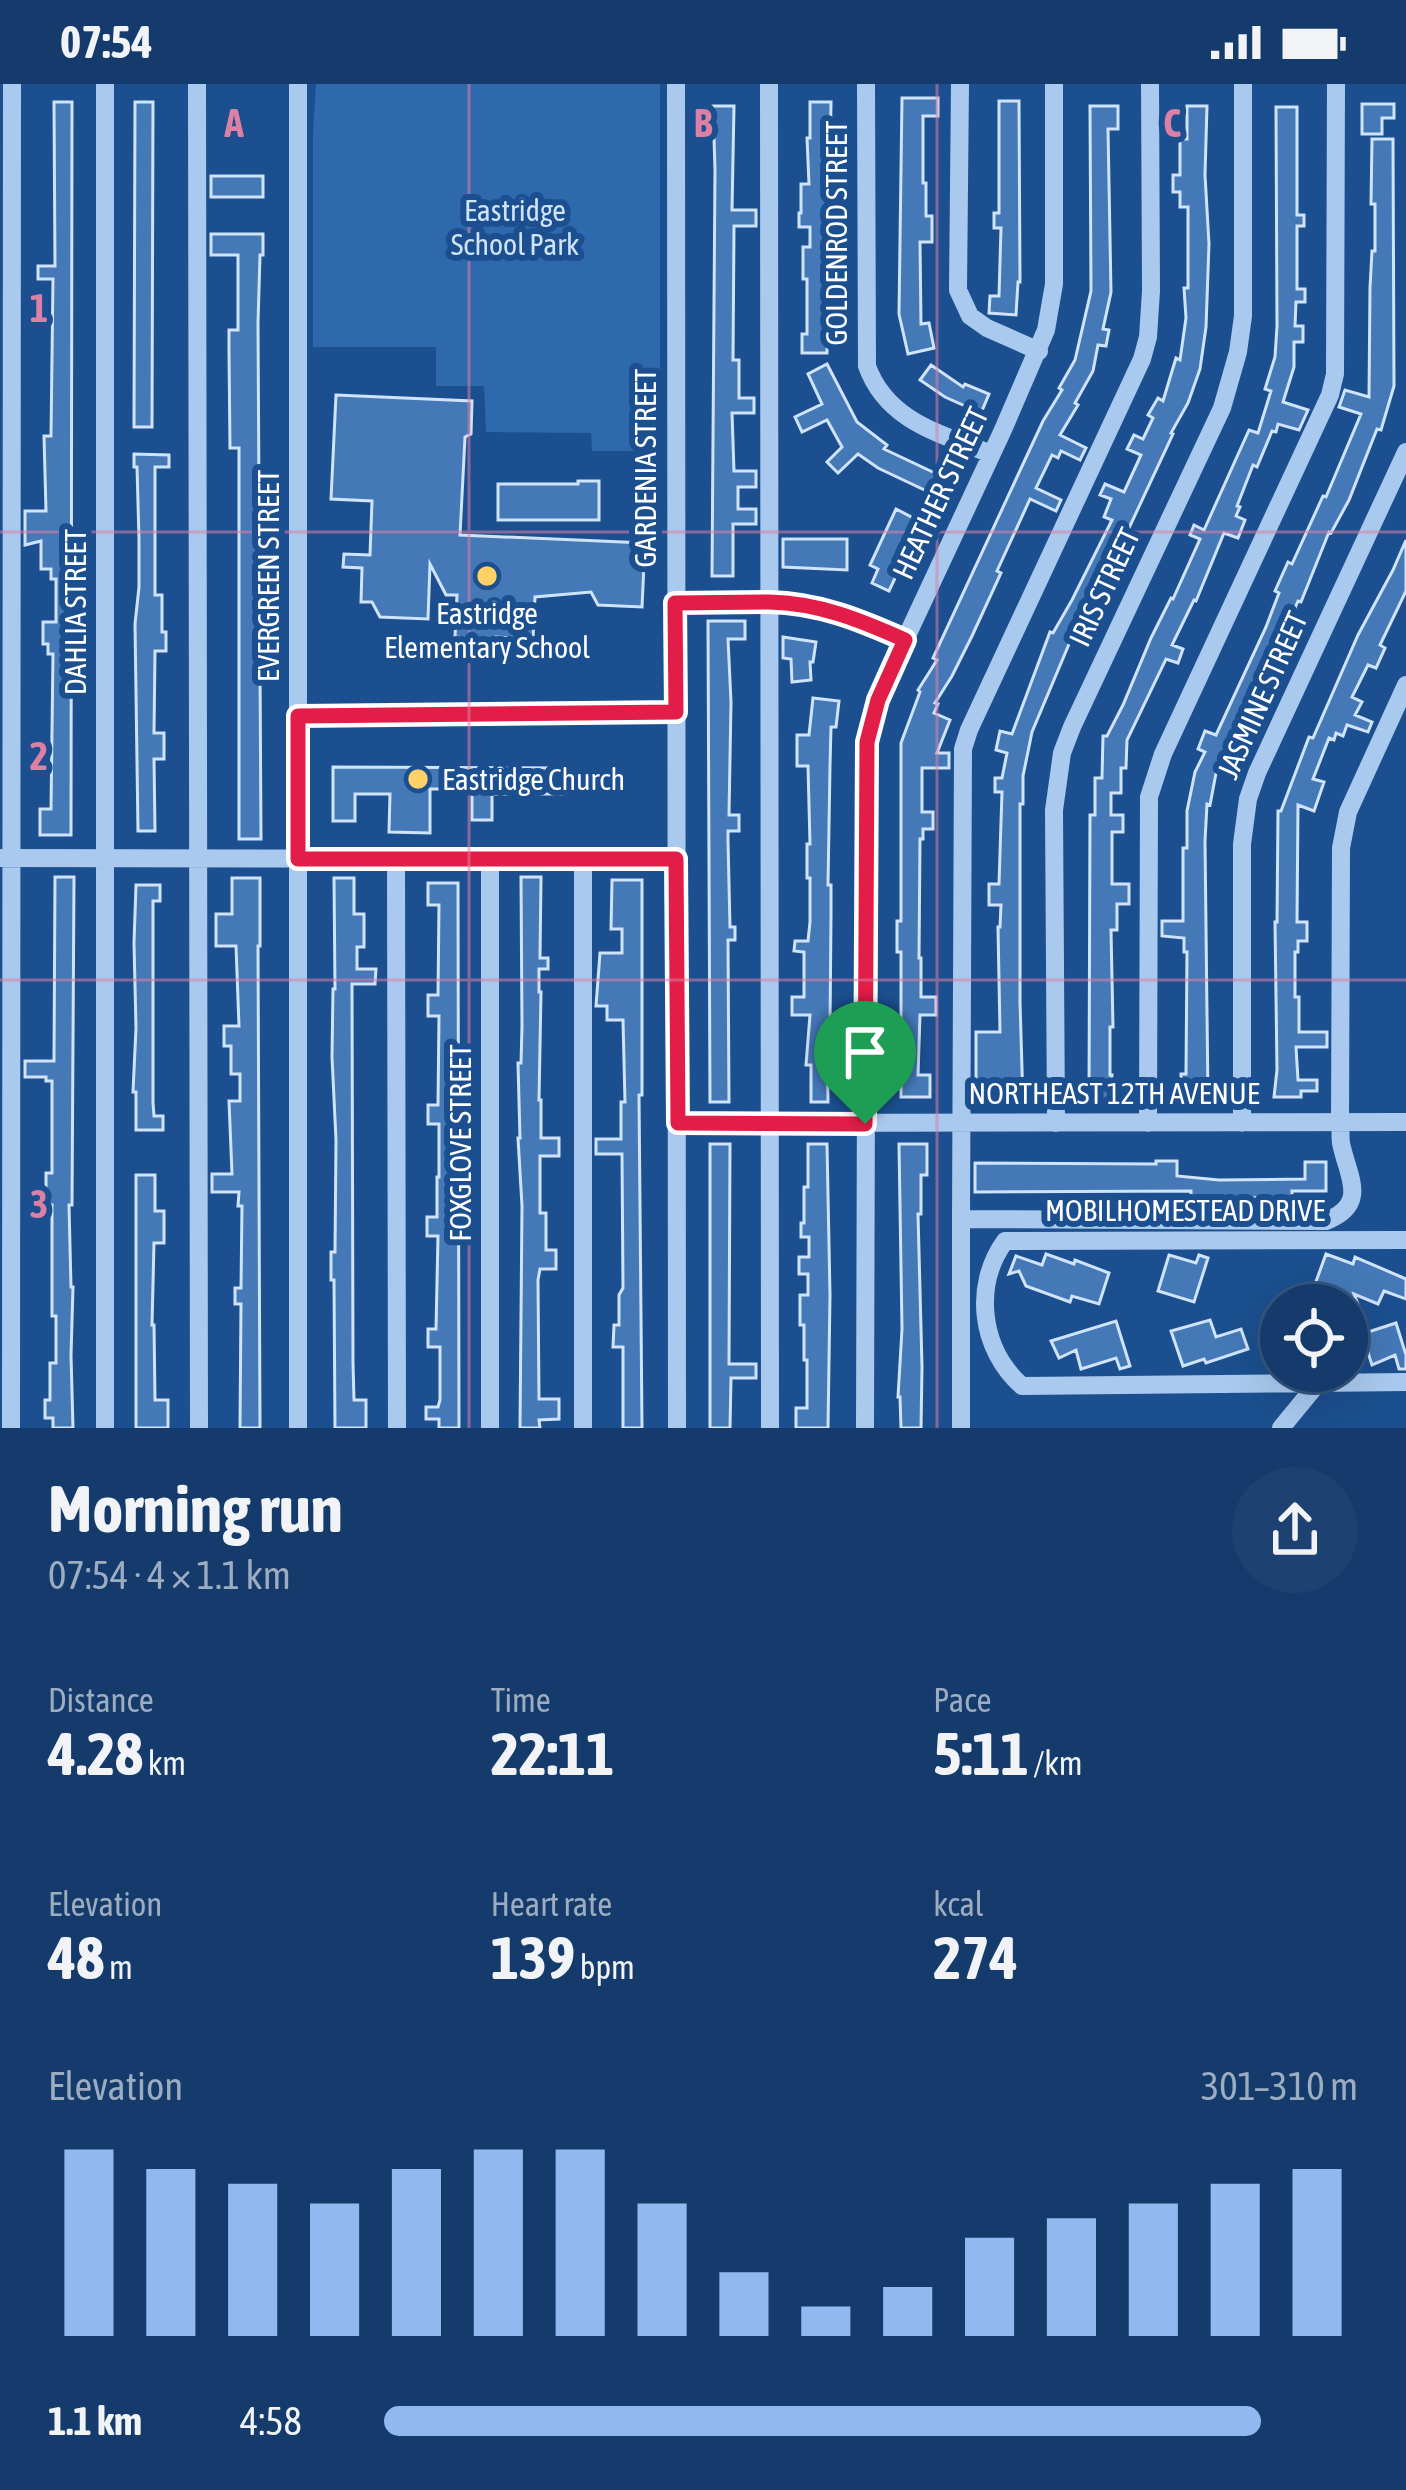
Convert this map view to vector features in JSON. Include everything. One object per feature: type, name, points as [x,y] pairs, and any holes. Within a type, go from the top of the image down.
[{"type":"street","points":[[11,1428],[5,858],[12,84]]},
{"type":"street","name":"DAHLIA STREET","points":[[104,84],[105,1428]]},
{"type":"street","points":[[197,84],[199,1428]]},
{"type":"street","name":"EVERGREEN STREET","points":[[298,84],[298,1428]]},
{"type":"street","name":"GARDENIA STREET","points":[[676,84],[677,1428]]},
{"type":"street","points":[[769,84],[770,1428]]},
{"type":"street","name":"GOLDENROD STREET","points":[[866,84],[867,366],[873,384],[892,408],[912,421],[992,454]]},
{"type":"street","points":[[961,84],[958,290],[970,316],[1039,351]]},
{"type":"street","name":"HEATHER STREET","points":[[865,1428],[867,742],[878,700],[1039,351],[1054,284],[1054,84]]},
{"type":"street","points":[[961,1428],[963,749],[1142,359],[1150,291],[1150,84]]},
{"type":"street","name":"IRIS STREET","points":[[1056,1123],[1054,810],[1062,753],[1232,381],[1243,316],[1243,84]]},
{"type":"street","points":[[1148,1124],[1149,796],[1163,754],[1330,395],[1335,374],[1336,84]]},
{"type":"street","name":"JASMINE STREET","points":[[1242,1123],[1242,844],[1248,799],[1406,452]]},
{"type":"street","points":[[675,603],[791,603],[836,612],[905,640]]},
{"type":"street","points":[[961,1220],[1326,1221],[1342,1214],[1352,1199],[1352,1172],[1341,1143],[1340,1122],[1341,848],[1348,812],[1406,685]]},
{"type":"street","points":[[298,716],[676,712]]},
{"type":"street","points":[[5,858],[676,859]]},
{"type":"street","points":[[396,859],[397,1428]]},
{"type":"street","name":"FOXGLOVE STREET","points":[[490,859],[490,1428]]},
{"type":"street","points":[[583,859],[583,1428]]},
{"type":"street","name":"NORTHEAST 12TH AVENUE","points":[[678,1123],[1406,1122]]},
{"type":"street","name":"MOBILHOMESTEAD DRIVE","points":[[1260,1383],[1022,1385],[1004,1370],[987,1331],[985,1297],[991,1261],[1005,1241],[1406,1240]]},
{"type":"street","name":"MOBILHOMESTEAD DRIVE","points":[[1368,1382],[1406,1382]]},
{"type":"street","points":[[1281,1428],[1311,1392]]},
{"type":"green space","name":"Eastridge School Park","points":[[316,84],[660,84],[660,451],[592,451],[591,433],[486,432],[484,386],[436,386],[436,347],[313,347]]},
{"type":"building","points":[[902,98],[938,98],[938,116],[923,116],[923,183],[926,216],[932,216],[932,242],[920,242],[921,324],[929,323],[934,348],[908,354],[899,314]]},
{"type":"building","points":[[999,101],[1019,101],[1016,315],[989,313],[990,296],[999,296],[1001,228],[994,228],[994,213],[999,213]]},
{"type":"building","points":[[54,102],[72,102],[71,835],[40,835],[40,809],[51,809],[53,654],[43,644],[43,622],[56,622],[56,579],[51,579],[51,569],[41,569],[41,541],[25,545],[25,511],[46,511],[44,436],[51,436],[53,279],[38,279],[38,266],[55,266]]},
{"type":"building","points":[[135,102],[153,102],[152,427],[134,427]]},
{"type":"building","points":[[810,102],[831,102],[827,353],[802,353],[802,334],[807,334],[803,247],[810,247],[810,227],[799,227],[799,213],[801,184],[809,184]]},
{"type":"building","points":[[1362,104],[1394,104],[1394,118],[1382,118],[1382,134],[1362,134]]},
{"type":"building","points":[[713,106],[734,106],[732,210],[756,210],[756,226],[734,226],[733,360],[739,360],[739,398],[754,398],[754,413],[732,413],[734,471],[756,471],[756,487],[738,487],[738,509],[756,509],[756,524],[733,524],[733,576],[712,576]]},
{"type":"building","points":[[1090,106],[1118,106],[1118,129],[1108,129],[1111,292],[1103,329],[1109,330],[1106,346],[1098,345],[1093,371],[1060,435],[1086,448],[1080,460],[1061,451],[1058,458],[1052,455],[1036,488],[1061,500],[1056,511],[1030,499],[972,636],[935,703],[934,713],[950,720],[937,753],[949,753],[949,768],[922,768],[922,812],[933,812],[933,829],[923,829],[920,839],[921,997],[936,997],[936,1015],[920,1015],[918,1075],[930,1075],[930,1097],[901,1097],[897,921],[901,921],[901,743],[918,690],[937,660],[933,658],[1075,360],[1091,291]]},
{"type":"building","points":[[1187,106],[1207,106],[1209,244],[1200,369],[1129,528],[1075,630],[1032,732],[1020,804],[1023,1103],[1003,1103],[1003,1093],[976,1093],[976,1032],[1000,1032],[1001,905],[989,905],[989,884],[999,884],[1002,792],[995,792],[995,778],[1002,778],[1007,753],[996,750],[1000,731],[1012,734],[1050,632],[1072,600],[1112,520],[1104,517],[1111,499],[1100,495],[1105,484],[1124,492],[1141,455],[1127,449],[1134,435],[1143,439],[1153,418],[1148,415],[1158,398],[1163,401],[1176,358],[1180,360],[1186,318],[1184,288],[1188,288],[1188,207],[1180,207],[1180,192],[1173,192],[1173,175],[1180,175],[1180,139],[1187,139]]},
{"type":"building","points":[[1276,107],[1297,107],[1297,215],[1304,215],[1304,226],[1297,226],[1297,289],[1305,289],[1305,302],[1296,302],[1295,326],[1303,326],[1303,342],[1294,342],[1294,367],[1283,402],[1308,410],[1299,430],[1278,424],[1257,467],[1253,465],[1237,506],[1236,516],[1245,520],[1238,538],[1224,533],[1172,645],[1183,649],[1178,663],[1166,659],[1127,740],[1121,793],[1111,793],[1111,815],[1123,815],[1123,832],[1112,832],[1112,884],[1129,884],[1129,904],[1117,904],[1117,930],[1111,930],[1110,1075],[1112,1082],[1135,1082],[1135,1103],[1089,1102],[1090,815],[1095,815],[1095,778],[1102,778],[1103,736],[1123,705],[1200,539],[1190,535],[1194,525],[1204,530],[1249,430],[1258,433],[1271,391],[1265,389],[1275,357],[1277,326]]},
{"type":"building","points":[[1372,139],[1393,139],[1394,386],[1381,430],[1377,429],[1349,500],[1329,532],[1234,743],[1243,747],[1239,757],[1224,751],[1217,768],[1207,804],[1205,841],[1208,1099],[1181,1099],[1181,1074],[1186,1074],[1187,952],[1184,938],[1162,936],[1162,921],[1183,921],[1187,811],[1195,772],[1205,752],[1198,749],[1205,731],[1216,735],[1266,627],[1288,562],[1292,564],[1326,497],[1361,414],[1339,407],[1345,390],[1369,397],[1375,251]]},
{"type":"building","points":[[211,176],[263,176],[263,197],[211,197]]},
{"type":"building","points":[[211,234],[263,234],[258,323],[261,839],[239,839],[239,448],[230,448],[229,351],[229,330],[238,330],[238,255],[211,255]]},
{"type":"building","points":[[827,364],[857,422],[887,445],[884,449],[941,476],[933,494],[858,454],[838,473],[827,462],[842,447],[827,420],[802,432],[795,417],[822,404],[808,374]]},
{"type":"building","points":[[931,365],[963,387],[989,394],[981,413],[920,380]]},
{"type":"building","points":[[336,395],[472,401],[471,434],[465,437],[460,535],[645,543],[642,607],[598,605],[591,592],[535,597],[533,639],[496,637],[496,646],[468,644],[465,638],[455,637],[457,595],[446,595],[430,564],[428,619],[380,617],[372,602],[361,602],[362,568],[343,567],[344,554],[370,555],[372,501],[331,499]]},
{"type":"building","points":[[134,454],[169,455],[169,467],[155,467],[155,595],[162,595],[166,651],[155,651],[154,733],[164,733],[164,759],[154,759],[155,831],[138,831],[135,624],[139,539]]},
{"type":"building","points":[[599,481],[599,520],[498,520],[498,484]]},
{"type":"building","points":[[896,509],[917,520],[899,554],[905,557],[889,591],[872,583],[878,569],[870,565]]},
{"type":"building","points":[[783,539],[847,539],[847,570],[783,567]]},
{"type":"building","points":[[1406,540],[1406,591],[1380,645],[1385,648],[1376,668],[1368,665],[1352,697],[1362,702],[1355,715],[1372,722],[1368,732],[1347,725],[1343,736],[1336,733],[1334,740],[1329,738],[1313,779],[1324,782],[1314,811],[1298,805],[1297,922],[1307,922],[1307,941],[1298,941],[1295,952],[1299,1032],[1327,1032],[1327,1047],[1296,1047],[1298,1080],[1317,1080],[1317,1091],[1301,1091],[1301,1097],[1274,1097],[1278,811]]},
{"type":"building","points":[[708,621],[745,621],[745,639],[728,639],[729,815],[739,815],[739,831],[728,831],[730,927],[735,927],[735,940],[728,940],[729,1102],[710,1102]]},
{"type":"building","points":[[783,637],[816,642],[811,680],[792,682],[791,659],[783,658]]},
{"type":"building","points":[[813,698],[839,701],[836,727],[831,727],[828,1102],[811,1102],[811,1065],[806,1065],[810,1015],[792,1015],[792,997],[804,997],[804,952],[794,951],[795,941],[808,941],[810,922],[808,766],[797,766],[797,735],[809,735]]},
{"type":"building","points":[[333,767],[566,768],[566,794],[492,794],[492,820],[472,820],[472,789],[430,789],[430,833],[389,832],[390,794],[355,794],[355,821],[333,821]]},
{"type":"building","points":[[55,877],[74,877],[69,1205],[73,1428],[53,1428],[53,1418],[45,1418],[50,1363],[56,1363],[52,1205],[46,1205],[46,1173],[52,1173],[52,1081],[25,1077],[25,1061],[54,1061]]},
{"type":"building","points":[[521,877],[541,877],[540,958],[548,958],[548,969],[539,969],[541,1138],[559,1138],[559,1156],[540,1156],[540,1213],[546,1213],[546,1250],[556,1250],[556,1269],[540,1269],[538,1280],[539,1399],[559,1399],[559,1419],[539,1420],[540,1428],[520,1428]]},
{"type":"building","points":[[232,878],[260,878],[260,1428],[240,1428],[241,1304],[235,1304],[235,1288],[241,1288],[242,1206],[238,1206],[239,1192],[212,1192],[212,1174],[232,1174],[229,1101],[240,1101],[240,1074],[231,1074],[231,1046],[224,1046],[224,1026],[239,1026],[236,946],[216,946],[216,914],[232,914]]},
{"type":"building","points":[[334,878],[354,878],[354,914],[364,914],[364,947],[357,947],[357,969],[376,969],[375,984],[352,984],[354,1400],[366,1400],[366,1428],[335,1428],[331,1280],[336,1140]]},
{"type":"building","points":[[612,880],[642,880],[642,1428],[623,1428],[623,1347],[613,1347],[623,1288],[622,1154],[596,1154],[596,1139],[621,1139],[621,1102],[625,1102],[623,1020],[607,1020],[607,1006],[596,1006],[600,953],[622,953],[622,929],[611,929]]},
{"type":"building","points":[[428,883],[458,883],[459,1428],[439,1428],[439,1419],[426,1419],[426,1407],[438,1407],[440,1400],[440,1347],[428,1347],[428,1329],[436,1329],[438,1236],[427,1236],[427,1217],[437,1217],[439,1124],[428,1124],[428,1105],[438,1105],[439,1016],[428,1016],[428,995],[438,995],[439,905],[428,905]]},
{"type":"building","points":[[136,885],[160,885],[160,901],[153,901],[153,1102],[154,1116],[163,1116],[163,1130],[136,1130]]},
{"type":"building","points":[[710,1144],[730,1144],[729,1364],[756,1364],[756,1378],[731,1378],[730,1428],[710,1428]]},
{"type":"building","points":[[808,1144],[827,1144],[828,1428],[796,1428],[796,1408],[807,1408],[800,1295],[808,1295],[808,1274],[799,1274],[799,1257],[809,1257],[809,1237],[801,1237]]},
{"type":"building","points":[[899,1144],[927,1144],[927,1175],[921,1175],[918,1214],[921,1428],[901,1428],[898,1397],[902,1329]]},
{"type":"building","points":[[1177,1161],[1177,1176],[1219,1180],[1305,1179],[1305,1162],[1326,1162],[1326,1191],[1292,1191],[1292,1200],[1191,1199],[1191,1191],[975,1192],[975,1163]]},
{"type":"building","points":[[136,1175],[155,1175],[155,1211],[164,1211],[164,1243],[154,1243],[152,1325],[155,1400],[168,1400],[168,1428],[136,1428]]},
{"type":"building","points":[[1046,1254],[1109,1273],[1099,1304],[1072,1296],[1070,1302],[1026,1286],[1019,1271],[1009,1274],[1016,1256],[1042,1265]]},
{"type":"building","points":[[1326,1254],[1353,1264],[1355,1257],[1406,1279],[1406,1299],[1384,1291],[1378,1304],[1368,1300],[1368,1284],[1315,1284]]},
{"type":"building","points":[[1169,1255],[1196,1263],[1199,1255],[1208,1258],[1194,1302],[1158,1291]]},
{"type":"building","points":[[1210,1320],[1216,1337],[1241,1329],[1248,1349],[1183,1366],[1171,1331]]},
{"type":"building","points":[[1116,1321],[1130,1366],[1120,1369],[1116,1358],[1081,1369],[1076,1350],[1059,1358],[1051,1341]]},
{"type":"building","points":[[1396,1323],[1406,1369],[1399,1369],[1395,1355],[1372,1365],[1368,1332]]},
{"type":"place","name":"Eastridge Elementary School","points":[[487,576]]},
{"type":"place","name":"Eastridge Church","points":[[418,779]]},
{"type":"route","points":[[675,603],[816,606],[905,640],[878,700],[867,742],[865,1124],[678,1123],[676,859],[298,859],[298,716],[676,712],[675,603]]}]
